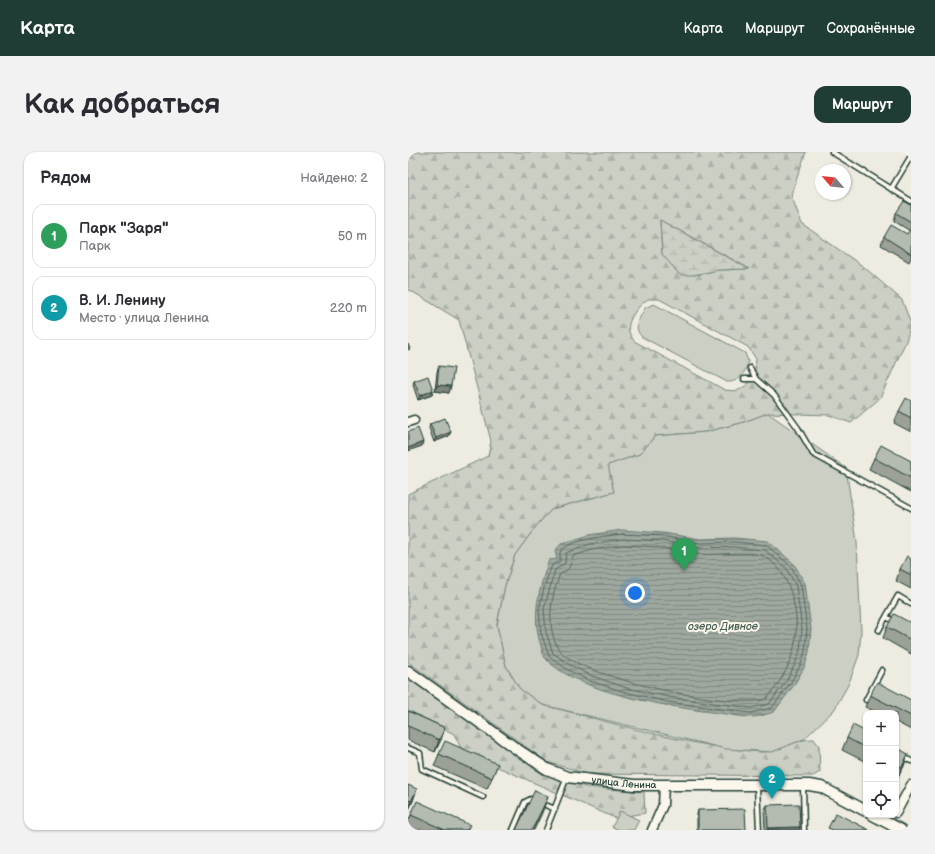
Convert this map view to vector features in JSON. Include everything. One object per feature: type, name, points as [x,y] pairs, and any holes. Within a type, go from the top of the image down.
[{"type":"street","name":"улица Ленина","points":[[408,671],[541,765],[567,777],[603,782],[664,785],[803,785],[821,787],[863,809]]},
{"type":"street","points":[[652,830],[663,805],[664,785]]},
{"type":"street","points":[[901,830],[892,821],[911,785]]},
{"type":"lane","points":[[832,152],[911,201]]},
{"type":"lane","points":[[891,189],[911,156]]},
{"type":"lane","points":[[750,368],[756,379],[778,401],[798,428],[813,454],[911,508]]},
{"type":"lane","points":[[744,379],[756,379]]},
{"type":"lane","points":[[880,630],[898,596],[911,604]]},
{"type":"lane","points":[[886,617],[899,624]]},
{"type":"lane","points":[[866,700],[882,670]]},
{"type":"lane","points":[[875,683],[881,686]]},
{"type":"lane","points":[[408,748],[420,753],[422,769],[483,796]]},
{"type":"lane","points":[[899,755],[911,761]]},
{"type":"lane","points":[[546,830],[567,777]]},
{"type":"lane","points":[[756,784],[758,830]]},
{"type":"lane","points":[[803,785],[804,830]]},
{"type":"lane","points":[[512,830],[525,802],[531,799],[555,809]]},
{"type":"green space","points":[[408,152],[806,152],[791,195],[802,224],[864,267],[902,300],[911,324],[906,341],[880,398],[851,423],[829,415],[768,413],[741,423],[706,432],[655,436],[640,454],[609,465],[614,492],[552,509],[537,525],[515,555],[505,586],[497,625],[506,666],[520,689],[543,705],[651,733],[706,745],[733,749],[768,752],[807,739],[814,739],[819,746],[820,772],[813,776],[588,774],[547,762],[408,662],[408,494],[488,456],[491,441],[459,320],[408,289]],"holes":[[[660,220],[748,268],[749,269],[719,270],[694,275],[662,254]],[[648,299],[659,299],[748,347],[756,359],[755,369],[747,385],[737,391],[725,390],[634,341],[629,332],[629,323],[637,309]]]},
{"type":"green space","points":[[660,220],[749,269],[719,270],[693,275],[680,275],[662,254]]},
{"type":"green space","points":[[654,304],[745,353],[748,361],[744,373],[735,381],[727,382],[642,337],[637,326],[639,319],[645,308]]},
{"type":"green space","points":[[768,413],[846,468],[857,542],[861,631],[859,655],[849,683],[834,710],[804,739],[772,752],[726,749],[543,705],[520,689],[506,666],[497,625],[505,586],[515,555],[537,525],[552,509],[614,492],[608,465],[640,454],[655,436],[706,432],[741,423]]},
{"type":"green space","points":[[408,677],[542,774],[586,787],[644,792],[645,813],[615,818],[463,752],[454,734],[408,710]]},
{"type":"green space","points":[[620,811],[639,820],[634,830],[620,830],[612,827]]},
{"type":"water","name":"озеро Дивное","points":[[622,530],[663,533],[700,539],[734,538],[768,541],[794,564],[805,583],[811,629],[809,652],[805,666],[794,685],[774,712],[751,717],[743,717],[652,703],[603,690],[580,681],[561,671],[546,659],[538,635],[536,613],[539,592],[549,560],[557,559],[555,551],[561,544],[589,535]]},
{"type":"building","points":[[904,201],[911,205],[911,222],[896,213]]},
{"type":"building","points":[[891,225],[907,234],[911,228],[911,254],[884,237]]},
{"type":"building","points":[[439,366],[454,368],[451,386],[437,385]]},
{"type":"building","points":[[428,376],[433,390],[420,396],[414,381]]},
{"type":"building","points":[[906,398],[911,401],[911,418],[899,411]]},
{"type":"building","points":[[445,418],[451,432],[436,438],[430,424]]},
{"type":"building","points":[[418,428],[423,442],[408,448],[408,432]]},
{"type":"building","points":[[881,445],[911,461],[911,478],[874,458]]},
{"type":"building","points":[[907,556],[911,559],[911,575],[900,569]]},
{"type":"building","points":[[894,614],[911,623],[911,640],[887,627]]},
{"type":"building","points":[[877,682],[911,700],[911,716],[870,695]]},
{"type":"building","points":[[408,711],[445,728],[439,740],[408,726]]},
{"type":"building","points":[[853,725],[863,730],[863,746],[847,738]]},
{"type":"building","points":[[445,741],[498,764],[492,778],[439,754]]},
{"type":"building","points":[[899,749],[908,754],[902,767],[899,766]]},
{"type":"building","points":[[408,785],[417,789],[411,801],[408,800]]},
{"type":"building","points":[[535,790],[548,797],[532,830],[516,830]]},
{"type":"building","points":[[417,801],[470,825],[467,830],[445,830],[411,815]]},
{"type":"building","points":[[799,804],[800,827],[768,828],[767,805]]},
{"type":"building","points":[[745,809],[746,830],[698,830],[698,810]]},
{"type":"building","points":[[836,813],[869,830],[833,830],[828,828]]},
{"type":"place","name":"Парк \"Заря\"","points":[[684,571]]},
{"type":"place","name":"В. И. Ленину","points":[[772,799]]}]
